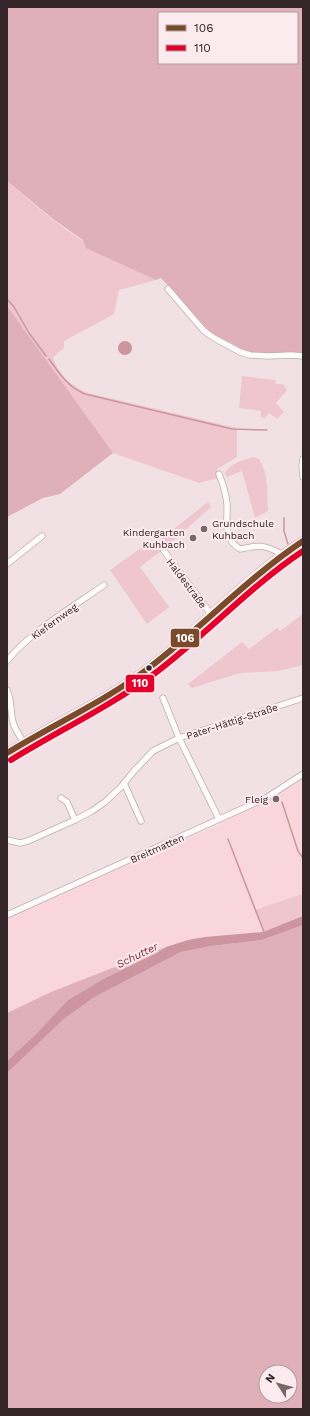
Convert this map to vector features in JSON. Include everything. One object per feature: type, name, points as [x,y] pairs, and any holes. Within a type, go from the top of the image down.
[{"type":"main road","points":[[7,753],[108,696],[133,679],[158,660],[283,554],[300,543]]},
{"type":"street","points":[[168,289],[204,331],[240,352],[250,355],[303,356]]},
{"type":"street","points":[[303,459],[303,477]]},
{"type":"street","points":[[219,474],[225,490],[228,536],[232,544],[240,549],[256,545],[271,547],[283,554]]},
{"type":"street","points":[[7,564],[42,536]]},
{"type":"street","points":[[300,543],[303,553]]},
{"type":"street","name":"Haldestraße","points":[[164,551],[211,614]]},
{"type":"street","name":"Kiefernweg","points":[[7,661],[37,632],[104,585]]},
{"type":"street","points":[[7,690],[11,700],[13,721],[24,743]]},
{"type":"street","name":"Pater-Hättig-Straße","points":[[163,698],[179,738],[303,698]]},
{"type":"street","points":[[7,840],[16,843],[24,842],[75,820],[105,802],[154,751],[179,738],[219,819]]},
{"type":"street","name":"Breitmatten","points":[[7,915],[266,798],[303,774]]},
{"type":"street","points":[[124,783],[141,821]]},
{"type":"street","points":[[61,798],[66,802],[75,820]]},
{"type":"shaded area","points":[[7,7],[303,7],[303,354],[254,353],[244,350],[211,333],[161,278],[156,280],[86,248],[83,240],[53,219],[7,181]]},
{"type":"shaded area","points":[[7,181],[52,219],[89,245],[156,280],[119,290],[114,314],[64,341],[64,348],[53,357],[58,369],[66,379],[76,387],[88,393],[237,428],[237,457],[217,469],[218,478],[199,483],[113,453],[48,365],[7,306]]},
{"type":"shaded area","points":[[7,306],[113,453],[60,494],[43,498],[7,517]]},
{"type":"shaded area","points":[[125,341],[130,343],[132,348],[130,353],[125,355],[120,353],[118,348],[120,343]]},
{"type":"shaded area","points":[[242,376],[275,380],[276,384],[283,384],[287,390],[276,403],[284,412],[277,419],[269,413],[265,418],[261,417],[261,411],[239,408]]},
{"type":"shaded area","points":[[253,457],[259,459],[262,465],[266,477],[268,497],[268,511],[255,518],[242,471],[227,477],[225,473],[233,464]]},
{"type":"shaded area","points":[[208,502],[211,507],[165,548],[140,567],[169,607],[147,624],[110,570],[148,543],[156,543]]},
{"type":"shaded area","points":[[303,614],[303,665],[279,671],[240,673],[192,688],[188,684],[242,642],[249,649],[277,628],[280,631]]},
{"type":"shaded area","points":[[303,775],[303,894],[255,910],[263,932],[204,937],[166,947],[51,992],[7,1013],[7,918],[87,881],[220,825],[219,822]]},
{"type":"shaded area","points":[[303,894],[303,916],[263,932],[255,910]]},
{"type":"shaded area","points":[[303,916],[303,925],[262,940],[211,946],[181,952],[93,998],[64,1019],[7,1073],[7,1061],[37,1033],[68,1000],[103,979],[157,953],[166,947],[188,940],[263,932]]},
{"type":"shaded area","points":[[303,925],[303,1409],[7,1409],[7,1073],[64,1019],[93,998],[181,952],[211,946],[262,940]]},
{"type":"shaded area","points":[[166,947],[157,953],[103,979],[68,1000],[37,1033],[7,1061],[7,1013],[51,992]]},
{"type":"waterway","points":[[7,299],[14,307],[29,333],[46,356]]},
{"type":"waterway","points":[[49,359],[69,384],[85,394],[232,429],[267,430]]},
{"type":"waterway","points":[[284,518],[284,531],[288,544]]},
{"type":"waterway","points":[[282,802],[298,851],[303,858]]},
{"type":"waterway","points":[[228,839],[264,932]]},
{"type":"transit line","name":"106","points":[[7,753],[98,702],[150,667],[244,586],[303,541]]},
{"type":"transit line","name":"110","points":[[11,760],[101,708],[154,674],[264,580],[303,551]]},
{"type":"place","name":"Grundschule Kuhbach","points":[[204,529]]},
{"type":"place","name":"Kindergarten Kuhbach","points":[[193,538]]},
{"type":"place","name":"Fleig","points":[[276,799]]},
{"type":"water label","name":"Schutter","points":[[137,955]]}]
